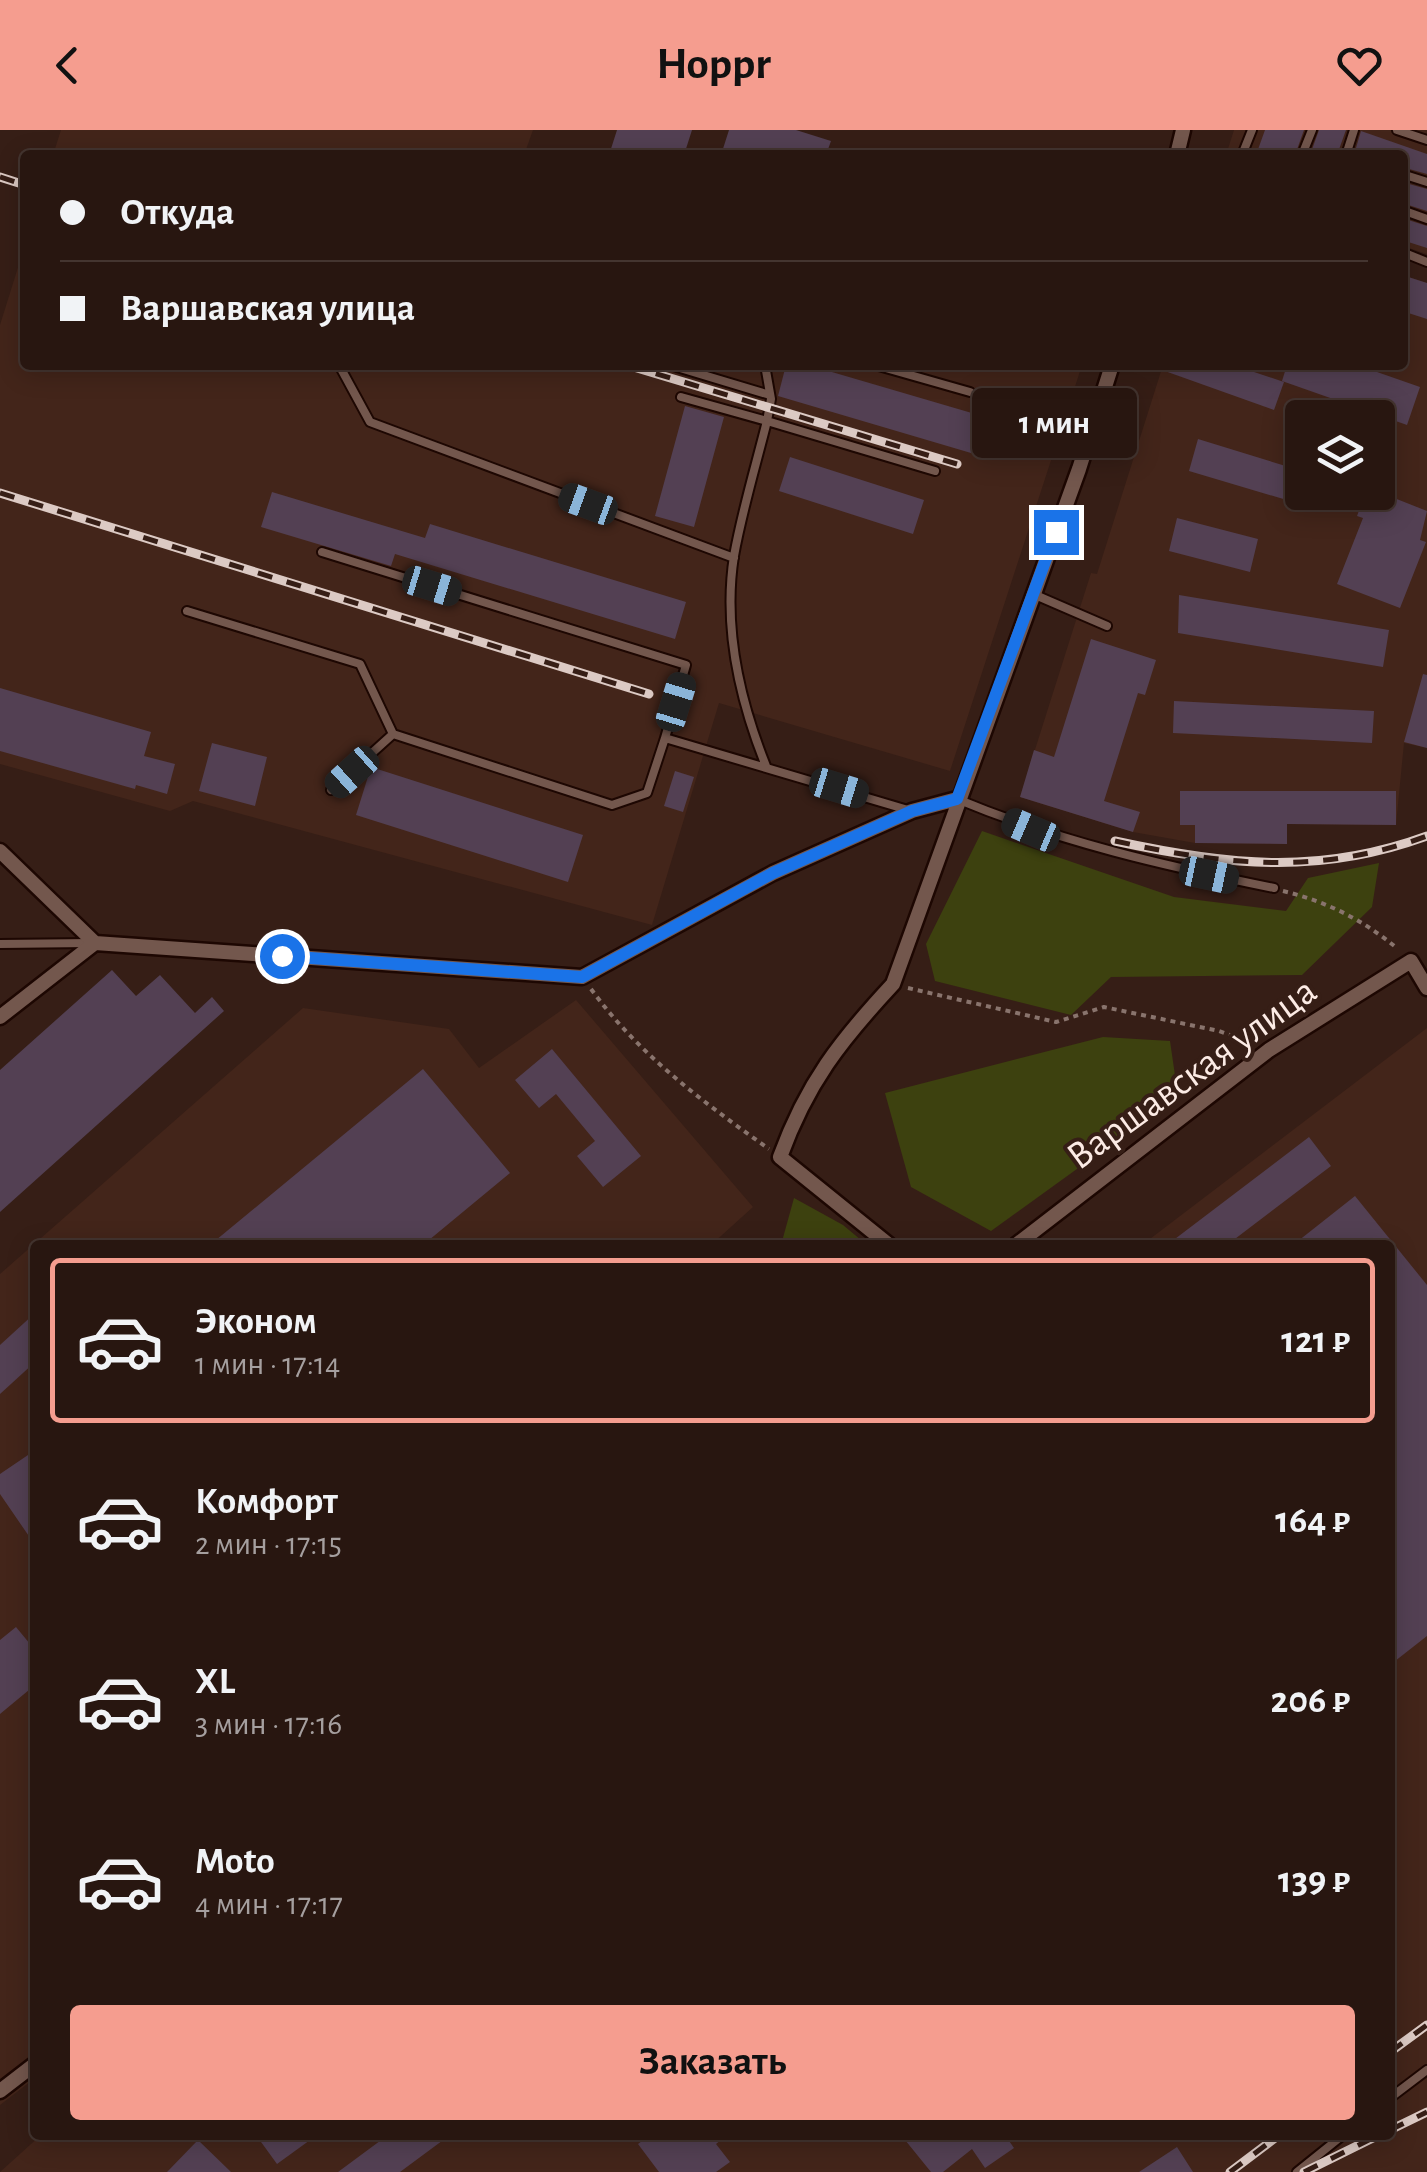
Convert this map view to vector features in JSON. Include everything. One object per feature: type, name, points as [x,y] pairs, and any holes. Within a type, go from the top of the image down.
[{"type":"street","points":[[883,1240],[780,1157],[795,1116],[836,1044],[893,984],[1110,370]]},
{"type":"street","points":[[0,851],[95,944],[582,977],[773,873],[912,811],[957,799]]},
{"type":"street","points":[[0,1017],[95,944]]},
{"type":"street","points":[[1410,960],[1427,988]]},
{"type":"street","name":"Варшавская улица","points":[[1022,1240],[1269,1050],[1410,960]]},
{"type":"street","points":[[0,2092],[30,2068]]},
{"type":"lane","points":[[1398,130],[1427,140]]},
{"type":"lane","points":[[342,370],[370,422],[734,558]]},
{"type":"lane","points":[[687,370],[770,395]]},
{"type":"lane","points":[[766,370],[770,395],[767,421],[734,558],[736,653],[745,711],[766,766]]},
{"type":"lane","points":[[893,370],[970,392]]},
{"type":"lane","points":[[681,397],[935,472]]},
{"type":"lane","points":[[187,612],[360,664],[393,734],[612,805],[646,793],[686,665],[322,552]]},
{"type":"lane","points":[[1033,594],[1108,626]]},
{"type":"lane","points":[[332,790],[393,734]]},
{"type":"lane","points":[[665,738],[912,811]]},
{"type":"lane","points":[[957,799],[1068,840],[1143,862],[1274,888]]},
{"type":"lane","points":[[0,944],[95,944]]},
{"type":"lane","points":[[1395,2094],[1427,2070]]},
{"type":"lane","points":[[1298,2172],[1337,2140]]},
{"type":"path","points":[[1274,888],[1321,900],[1372,927],[1410,960]]},
{"type":"path","points":[[582,977],[618,1028],[671,1077],[780,1157]]},
{"type":"path","points":[[893,984],[1056,1022],[1104,1006],[1219,1031],[1269,1050]]},
{"type":"shaded area","points":[[61,130],[533,130],[526,150],[55,150]]},
{"type":"shaded area","points":[[1234,130],[1427,130],[1427,254],[1408,248],[1408,150],[1228,150]]},
{"type":"shaded area","points":[[20,261],[20,370],[1080,370],[950,771],[719,703],[652,925],[193,801],[170,811],[0,764],[0,325]]},
{"type":"shaded area","points":[[1408,277],[1427,283],[1427,748],[1404,743],[1396,825],[1287,824],[1287,844],[1195,843],[1133,832],[1020,797],[1091,573],[1097,574],[1161,370],[1408,370]]},
{"type":"shaded area","points":[[576,1000],[753,1207],[717,1240],[39,1240],[303,1008],[449,1029],[479,1068]]},
{"type":"shaded area","points":[[1427,1028],[1427,2172],[0,2172],[35,2140],[1395,2140],[1395,1240],[1149,1240]]},
{"type":"shaded area","points":[[30,1248],[30,2082],[0,2105],[0,1274]]},
{"type":"green space","points":[[982,831],[1174,897],[1286,911],[1308,878],[1379,863],[1372,907],[1302,975],[1111,977],[1071,1015],[935,981],[926,944]]},
{"type":"green space","points":[[1103,1037],[1170,1041],[1178,1096],[991,1231],[911,1187],[885,1093]]},
{"type":"green space","points":[[794,1198],[843,1225],[861,1240],[782,1240]]},
{"type":"building","points":[[617,130],[692,130],[686,150],[611,150]]},
{"type":"building","points":[[729,130],[796,130],[831,141],[828,150],[723,150]]},
{"type":"building","points":[[1265,130],[1304,130],[1297,150],[1258,150]]},
{"type":"building","points":[[1319,130],[1346,130],[1339,150],[1312,150]]},
{"type":"building","points":[[1361,131],[1427,154],[1427,174],[1408,169],[1408,150],[1356,148]]},
{"type":"building","points":[[1408,184],[1427,189],[1427,211],[1408,205]]},
{"type":"building","points":[[1408,220],[1427,226],[1427,248],[1408,242]]},
{"type":"building","points":[[1408,277],[1427,283],[1427,319],[1408,313]]},
{"type":"building","points":[[785,370],[825,370],[982,416],[971,453],[778,396]]},
{"type":"building","points":[[1162,370],[1248,370],[1284,382],[1274,410]]},
{"type":"building","points":[[1285,370],[1371,370],[1420,387],[1407,425],[1395,421],[1395,400],[1336,400],[1282,381]]},
{"type":"building","points":[[685,406],[724,417],[694,527],[655,516]]},
{"type":"building","points":[[1198,439],[1285,466],[1285,500],[1189,471]]},
{"type":"building","points":[[790,457],[924,500],[913,534],[779,491]]},
{"type":"building","points":[[272,492],[425,538],[430,524],[686,602],[675,639],[395,554],[391,566],[261,527]]},
{"type":"building","points":[[1395,498],[1427,511],[1420,540],[1426,542],[1400,608],[1337,584],[1363,518],[1357,516],[1359,510],[1395,510]]},
{"type":"building","points":[[1177,518],[1258,539],[1250,572],[1169,551]]},
{"type":"building","points":[[1179,595],[1389,630],[1383,667],[1178,633]]},
{"type":"building","points":[[1091,639],[1156,660],[1145,695],[1138,693],[1104,801],[1140,812],[1133,832],[1020,797],[1034,750],[1054,757]]},
{"type":"building","points":[[1423,674],[1427,675],[1427,748],[1404,742]]},
{"type":"building","points":[[0,688],[151,732],[144,756],[175,764],[167,794],[136,785],[135,789],[0,751]]},
{"type":"building","points":[[1174,701],[1374,711],[1372,743],[1173,733]]},
{"type":"building","points":[[212,743],[267,757],[255,806],[199,791]]},
{"type":"building","points":[[371,767],[583,835],[568,882],[356,815]]},
{"type":"building","points":[[675,771],[694,777],[683,812],[664,806]]},
{"type":"building","points":[[1180,791],[1396,791],[1396,825],[1287,824],[1287,844],[1195,843],[1195,825],[1180,825]]},
{"type":"building","points":[[112,970],[136,996],[160,975],[195,1013],[212,997],[224,1011],[0,1212],[0,1070]]},
{"type":"building","points":[[552,1049],[641,1156],[603,1187],[577,1156],[595,1141],[556,1094],[539,1108],[515,1080]]},
{"type":"building","points":[[423,1069],[510,1173],[429,1240],[216,1240]]},
{"type":"building","points":[[1309,1137],[1331,1166],[1234,1240],[1174,1240]]},
{"type":"building","points":[[1355,1196],[1391,1240],[1299,1240]]},
{"type":"building","points":[[1395,1245],[1427,1285],[1427,1636],[1395,1661]]},
{"type":"building","points":[[30,1318],[30,1367],[0,1394],[0,1345]]},
{"type":"building","points":[[28,1455],[30,1458],[30,1538],[0,1494],[0,1474]]},
{"type":"building","points":[[16,1627],[30,1644],[30,1689],[0,1714],[0,1640]]},
{"type":"building","points":[[198,2140],[231,2172],[167,2172]]},
{"type":"building","points":[[260,2140],[310,2140],[277,2164]]},
{"type":"building","points":[[381,2140],[443,2140],[400,2172],[338,2172]]},
{"type":"building","points":[[643,2140],[721,2140],[716,2144],[730,2162],[716,2172],[659,2172],[638,2144]]},
{"type":"building","points":[[905,2140],[1008,2140],[1014,2148],[985,2168],[972,2149],[943,2172],[931,2172]]},
{"type":"building","points":[[1177,2147],[1193,2172],[1139,2172]]},
{"type":"railway","points":[[0,177],[20,183]]},
{"type":"railway","points":[[644,370],[957,464]]},
{"type":"railway","points":[[0,493],[649,694]]},
{"type":"railway","points":[[1115,841],[1195,856],[1271,862],[1348,857],[1427,836]]},
{"type":"railway","points":[[1395,2048],[1427,2025]]},
{"type":"railway","points":[[1395,2128],[1427,2112]]},
{"type":"railway","points":[[1230,2172],[1272,2140]]},
{"type":"railway","points":[[1304,2172],[1369,2140]]},
{"type":"route","points":[[282,956],[582,977],[773,873],[912,811],[957,799],[1056,532]]}]
